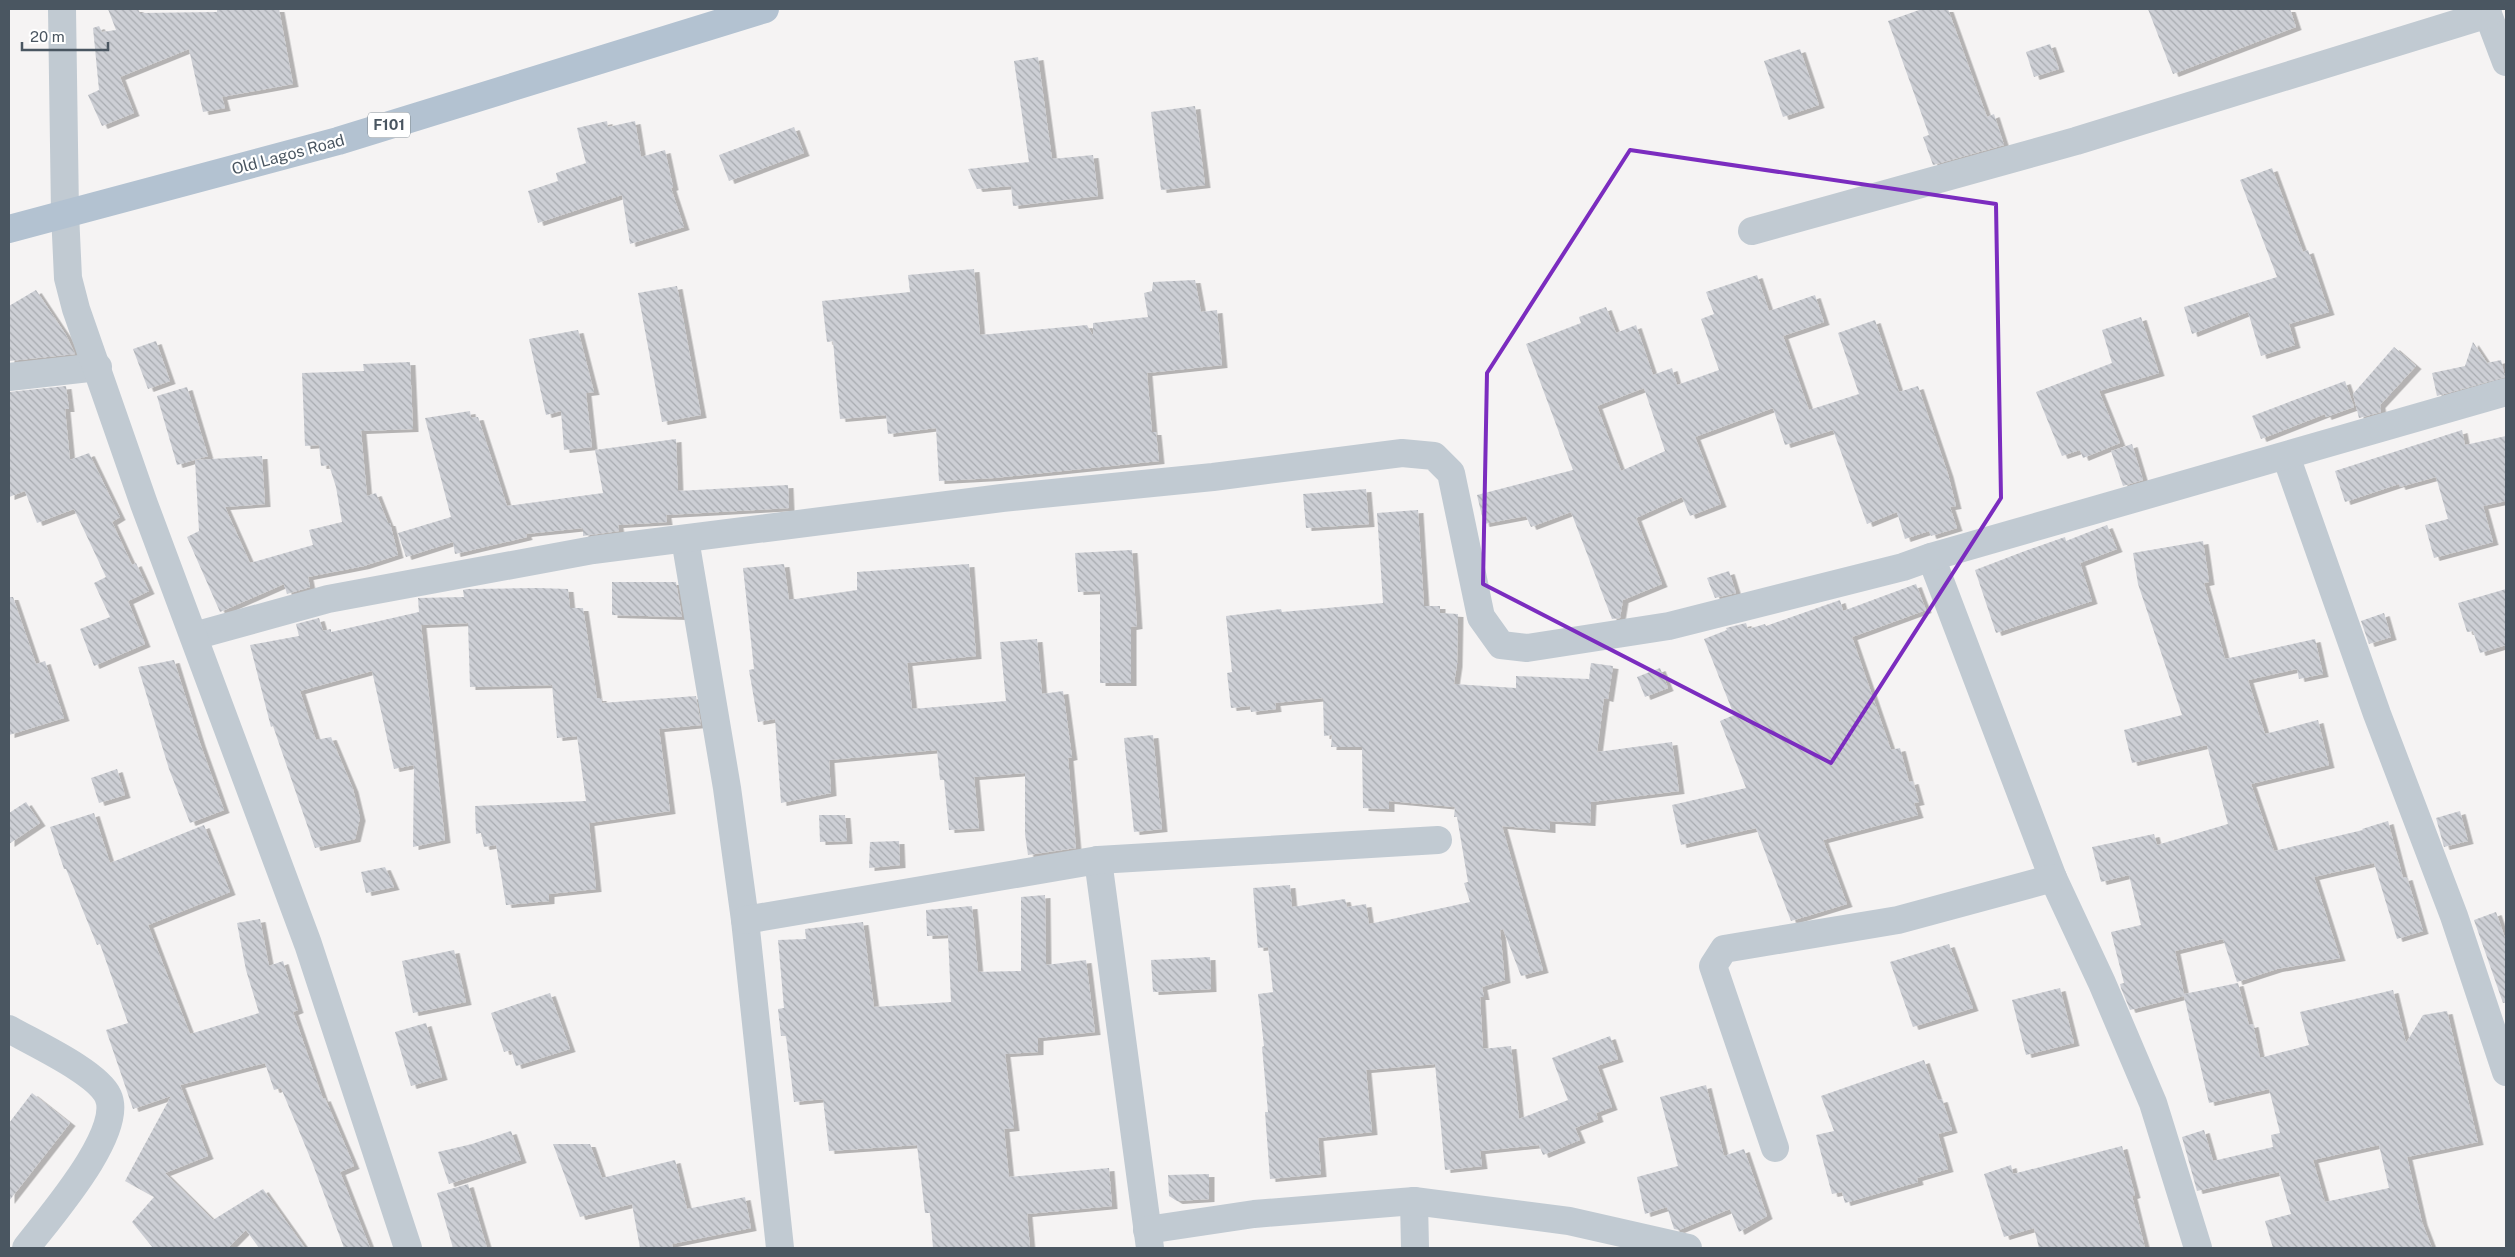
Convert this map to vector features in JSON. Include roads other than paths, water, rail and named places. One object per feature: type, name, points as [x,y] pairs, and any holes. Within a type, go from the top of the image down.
[{"type":"main road","name":"Old Lagos Road","points":[[9,229],[338,141],[765,9]]},
{"type":"street","points":[[62,9],[65,213],[68,278],[76,309],[98,367],[144,504],[308,944],[408,1248]]},
{"type":"street","points":[[1752,231],[2076,141],[2487,12],[2506,62]]},
{"type":"street","points":[[9,377],[98,367]]},
{"type":"street","points":[[194,636],[328,599],[593,550],[1002,498],[1213,477],[1402,453],[1434,456],[1450,473],[1481,616],[1502,645],[1527,648],[1669,626],[1903,567],[1931,556],[2506,392]]},
{"type":"street","points":[[2286,456],[2367,687],[2454,916],[2506,1072]]},
{"type":"street","points":[[685,539],[727,788],[745,920],[780,1248]]},
{"type":"street","points":[[1931,556],[2052,878],[2102,983],[2152,1103],[2198,1248]]},
{"type":"street","points":[[745,920],[1098,860],[1438,840]]},
{"type":"street","points":[[1098,860],[1148,1239],[1254,1214],[1414,1200],[1569,1220],[1688,1248]]},
{"type":"street","points":[[1775,1148],[1713,966],[1724,948],[1898,920],[2052,878]]},
{"type":"street","points":[[9,1029],[89,1075],[108,1096],[112,1117],[98,1152],[26,1248]]},
{"type":"street","points":[[1414,1200],[1415,1248]]}]
